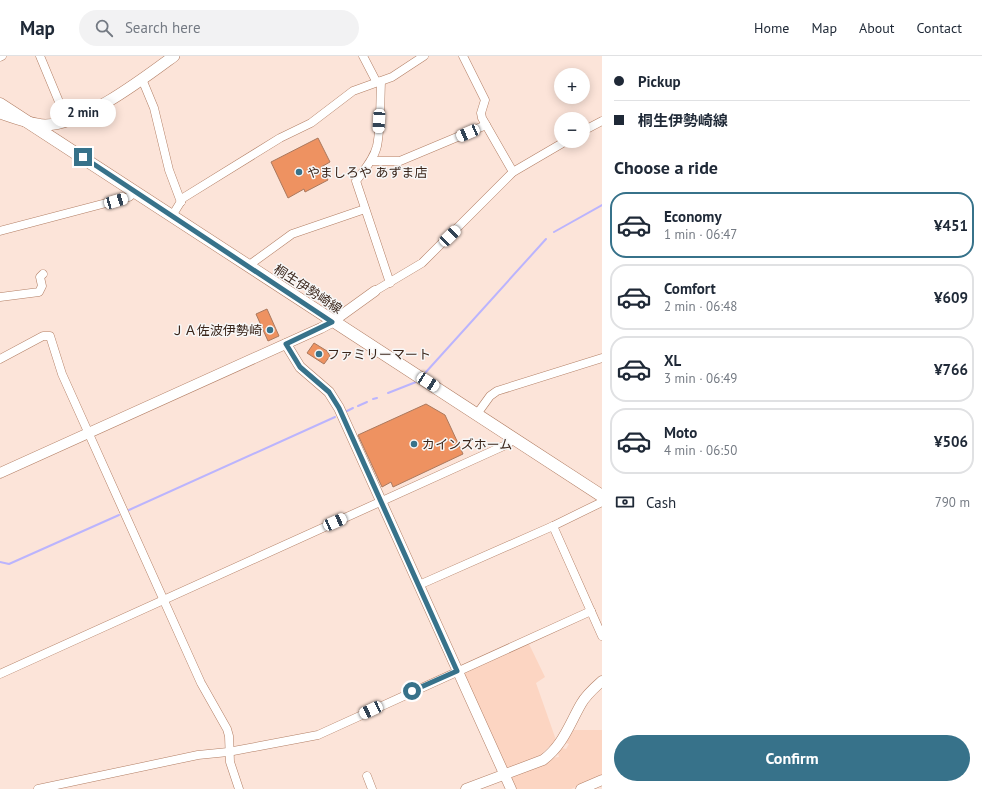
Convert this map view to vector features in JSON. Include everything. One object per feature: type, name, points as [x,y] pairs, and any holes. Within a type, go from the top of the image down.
[{"type":"main road","points":[[0,114],[27,122],[45,124],[67,121],[98,106],[142,79],[174,56]]},
{"type":"main road","name":"桐生伊勢崎線","points":[[0,104],[136,191],[332,322],[515,438],[602,496]]},
{"type":"street","points":[[40,56],[67,121]]},
{"type":"street","points":[[363,56],[376,81],[380,82]]},
{"type":"street","points":[[172,216],[183,198],[280,138],[311,123],[353,91],[392,77],[424,56]]},
{"type":"street","points":[[463,56],[485,100],[481,113],[486,125],[513,172]]},
{"type":"street","points":[[142,79],[154,108],[169,170],[181,202]]},
{"type":"street","points":[[380,82],[377,146],[371,161],[356,181],[390,283]]},
{"type":"street","points":[[590,127],[602,121]]},
{"type":"street","points":[[371,161],[400,161],[486,125]]},
{"type":"street","points":[[0,473],[332,322],[375,291],[422,263],[482,205],[513,172],[554,148]]},
{"type":"street","points":[[0,231],[129,197],[136,191]]},
{"type":"street","points":[[248,266],[292,234],[365,209]]},
{"type":"street","points":[[0,296],[39,292],[42,286],[40,276],[43,274]]},
{"type":"street","points":[[0,359],[43,336],[50,336],[62,374],[88,434],[201,683],[227,729],[230,741],[228,752],[239,789]]},
{"type":"street","points":[[286,344],[300,367],[335,400],[511,789]]},
{"type":"street","points":[[477,414],[490,396],[497,391],[602,358]]},
{"type":"street","points":[[0,674],[508,444],[515,438]]},
{"type":"street","points":[[419,585],[553,526],[602,502]]},
{"type":"street","points":[[553,526],[602,636]]},
{"type":"street","points":[[38,789],[198,755],[228,752],[318,735],[591,611]]},
{"type":"street","points":[[466,789],[543,760],[549,755],[568,731],[581,704],[591,691],[602,681]]},
{"type":"street","points":[[367,776],[372,789]]},
{"type":"street","points":[[581,789],[602,780]]},
{"type":"shaded area","points":[[528,642],[545,677],[536,683],[556,740],[537,758],[512,769],[505,766],[463,675],[465,672]]},
{"type":"shaded area","points":[[573,730],[602,730],[602,775],[571,789],[514,789],[511,776],[551,758],[559,757],[558,753],[562,748],[566,749],[569,744],[566,743]]},
{"type":"building","points":[[318,138],[330,162],[321,167],[328,180],[305,192],[304,189],[288,198],[271,162]]},
{"type":"building","points":[[267,309],[279,336],[268,341],[256,314]]},
{"type":"building","points":[[314,343],[327,351],[330,356],[324,364],[307,353]]},
{"type":"building","points":[[426,404],[445,415],[463,454],[393,487],[391,482],[382,487],[358,435]]},
{"type":"waterway","points":[[554,232],[602,205]]},
{"type":"waterway","points":[[426,372],[546,239]]},
{"type":"waterway","points":[[388,393],[416,382]]},
{"type":"waterway","points":[[373,399],[377,398]]},
{"type":"waterway","points":[[358,406],[367,402]]},
{"type":"waterway","points":[[347,411],[353,408]]},
{"type":"waterway","points":[[129,510],[335,417]]},
{"type":"waterway","points":[[0,562],[9,564],[119,515]]},
{"type":"place","name":"やましろや あずま店","points":[[299,172]]},
{"type":"place","name":"ＪＡ佐波伊勢崎","points":[[270,330]]},
{"type":"place","name":"ファミリーマート","points":[[319,354]]},
{"type":"place","name":"カインズホーム","points":[[414,444]]},
{"type":"route","points":[[83,157],[332,322],[286,344],[300,367],[329,392],[335,400],[382,501],[457,671],[412,691]]}]
